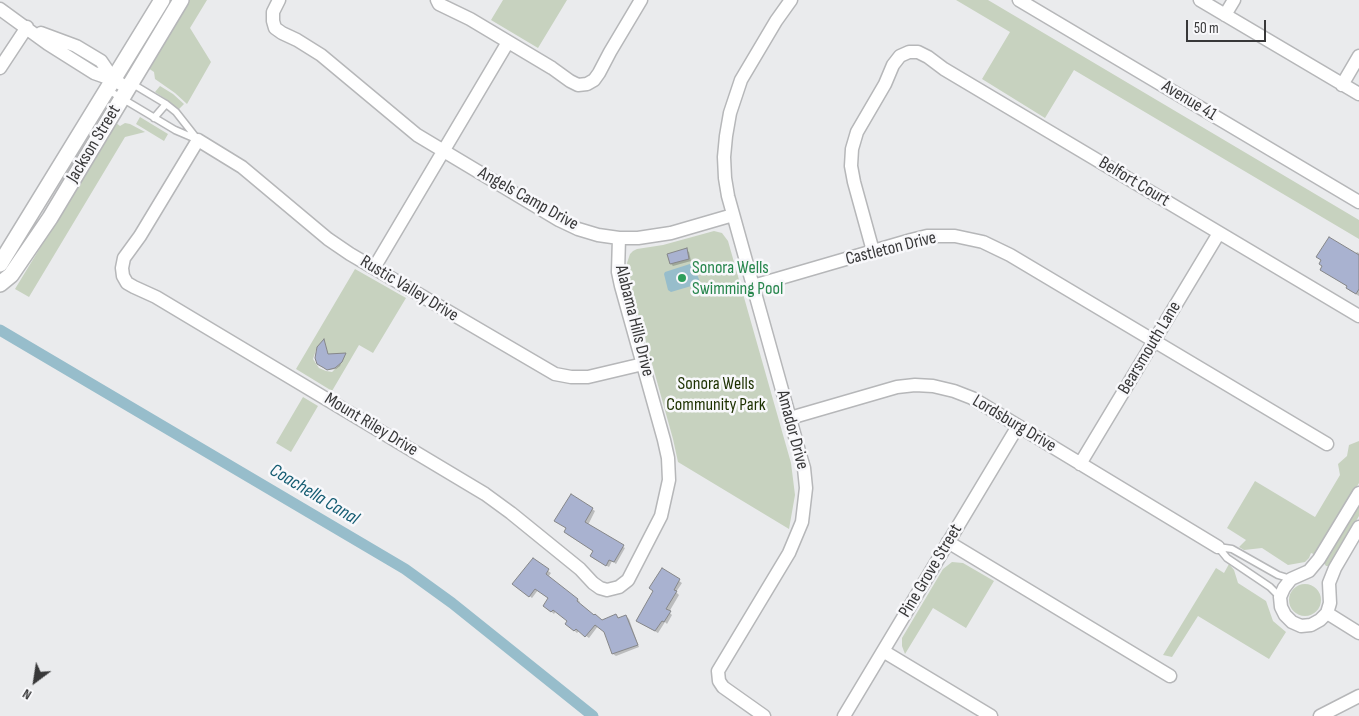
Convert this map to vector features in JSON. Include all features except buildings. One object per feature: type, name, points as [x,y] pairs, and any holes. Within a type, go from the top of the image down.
[{"type":"street","name":"Jackson Street","points":[[2,255],[113,81],[162,0]]},
{"type":"street","name":"Jackson Street","points":[[0,284],[11,275],[50,218],[181,0]]},
{"type":"street","name":"Angels Camp Drive","points":[[279,0],[273,12],[272,21],[275,28],[321,55],[406,127],[443,151],[578,229],[598,235],[638,238],[671,233],[733,215]]},
{"type":"street","points":[[437,0],[439,4],[470,19],[552,68],[570,81],[578,84],[587,84],[594,80],[641,0]]},
{"type":"street","name":"Amador Drive","points":[[764,716],[723,687],[719,681],[718,671],[722,661],[736,642],[789,553],[802,522],[805,505],[805,478],[733,215],[725,178],[724,157],[730,113],[741,80],[776,21],[791,0]]},
{"type":"street","name":"Avenue 41","points":[[1019,0],[1359,202]]},
{"type":"street","points":[[1200,0],[1359,94]]},
{"type":"street","points":[[1225,15],[1234,0]]},
{"type":"street","points":[[0,9],[48,44],[94,73],[113,81],[127,90]]},
{"type":"street","points":[[0,68],[26,27]]},
{"type":"street","points":[[374,268],[508,42]]},
{"type":"street","name":"Belfort Court","points":[[873,251],[854,182],[851,166],[852,149],[857,132],[885,84],[893,65],[900,56],[909,52],[918,52],[928,56],[944,69],[1359,316]]},
{"type":"street","points":[[1342,84],[1359,56]]},
{"type":"street","name":"Rustic Valley Drive","points":[[198,140],[242,167],[328,240],[555,374],[571,377],[588,377],[643,364]]},
{"type":"street","name":"Mount Riley Drive","points":[[198,140],[140,236],[124,258],[122,276],[127,282],[156,297],[461,479],[511,513],[580,568],[600,588],[608,590]]},
{"type":"street","name":"Bearsmouth Lane","points":[[1080,464],[1219,233]]},
{"type":"street","name":"Castleton Drive","points":[[753,286],[927,236],[954,236],[983,242],[1010,255],[1327,444]]},
{"type":"street","name":"Alabama Hills Drive","points":[[608,590],[619,587],[628,580],[661,516],[669,480],[668,458],[618,272],[619,238]]},
{"type":"street","name":"Lordsburg Drive","points":[[790,418],[897,387],[933,386],[954,391],[972,398],[1218,546]]},
{"type":"street","name":"Pine Grove Street","points":[[844,716],[1018,426]]},
{"type":"street","points":[[1359,492],[1319,559],[1309,571],[1291,579],[1284,588],[1280,597],[1281,607],[1285,615],[1292,622],[1301,626],[1311,625],[1327,613],[1330,603],[1329,583],[1334,568],[1359,527]]},
{"type":"street","points":[[948,542],[1170,676]]},
{"type":"street","points":[[1327,613],[1359,633]]},
{"type":"street","points":[[883,651],[991,716]]},
{"type":"street","points":[[1320,716],[1359,696]]},
{"type":"lane","name":"Rustic Valley Drive","points":[[127,90],[166,104],[176,112],[198,140]]},
{"type":"lane","name":"Rustic Valley Drive","points":[[127,90],[154,118],[198,140]]},
{"type":"lane","points":[[154,118],[166,104]]},
{"type":"lane","name":"Lordsburg Drive","points":[[1218,546],[1232,548],[1278,575],[1291,579]]},
{"type":"lane","name":"Lordsburg Drive","points":[[1218,546],[1226,558],[1270,587],[1280,597]]},
{"type":"lane","points":[[1243,568],[1249,559]]},
{"type":"green space","points":[[189,0],[207,0],[190,28],[211,62],[187,104],[155,79],[154,72],[148,68]]},
{"type":"green space","points":[[503,0],[567,0],[538,48],[491,20]]},
{"type":"green space","points":[[956,0],[988,0],[1359,220],[1359,239],[1074,70],[1045,118],[982,79],[1010,32]]},
{"type":"green space","points":[[160,86],[184,104],[178,110],[155,92]]},
{"type":"green space","points":[[140,117],[168,134],[164,141],[136,124]]},
{"type":"green space","points":[[116,123],[120,126],[125,123],[130,124],[145,132],[125,137],[29,297],[15,289]]},
{"type":"green space","name":"Sonora Wells Community Park","points":[[714,231],[722,233],[728,241],[791,463],[795,495],[789,529],[678,462],[632,292],[627,263],[633,251]]},
{"type":"green space","points":[[355,269],[406,298],[373,353],[359,345],[332,391],[296,369]],"holes":[[[324,341],[329,362],[343,358],[332,372],[319,368],[313,359],[317,347]]]},
{"type":"green space","points":[[303,397],[318,406],[291,452],[276,443]]},
{"type":"green space","points":[[1359,441],[1359,483],[1316,555],[1311,553],[1305,562],[1288,565],[1262,548],[1244,550],[1239,547],[1246,540],[1227,528],[1255,481],[1315,517],[1340,475],[1338,464],[1347,456],[1349,445]]},
{"type":"green space","points":[[1359,505],[1359,516],[1329,566],[1326,566],[1324,563]]},
{"type":"green space","points":[[952,562],[963,563],[994,581],[966,628],[933,608],[905,654],[902,638],[943,569]]},
{"type":"green space","points":[[1229,564],[1234,570],[1238,583],[1266,601],[1273,621],[1286,632],[1269,659],[1198,616],[1172,657],[1163,655],[1216,568],[1224,573]]},
{"type":"green space","points":[[1305,584],[1317,588],[1321,600],[1317,612],[1305,616],[1293,612],[1289,600],[1293,588]]},
{"type":"water","name":"Sonora Wells Swimming Pool","points":[[693,263],[700,282],[671,292],[668,290],[665,272]]},
{"type":"waterway","name":"Coachella Canal","points":[[0,330],[405,569],[452,603],[593,716]]},
{"type":"place","name":"Sonora Wells Swimming Pool","points":[[682,278]]}]
